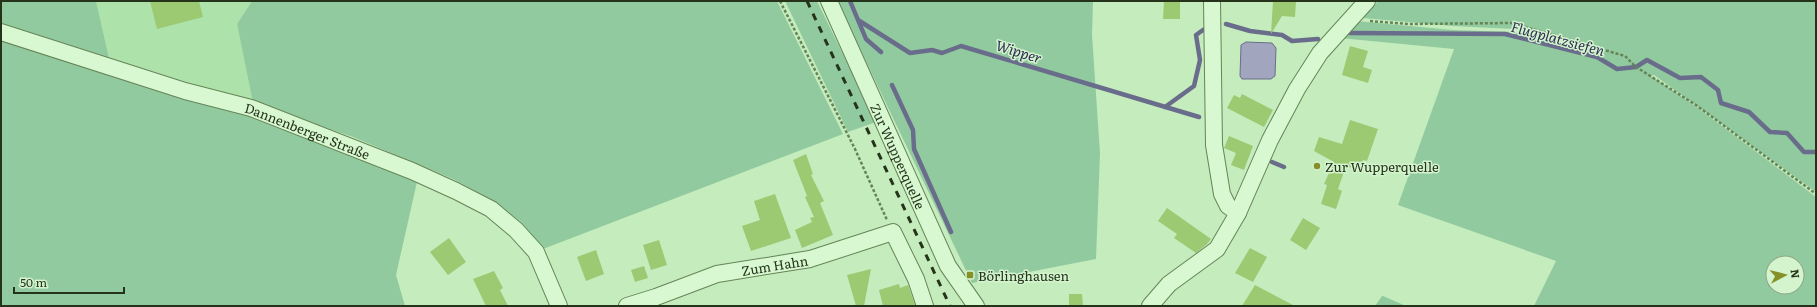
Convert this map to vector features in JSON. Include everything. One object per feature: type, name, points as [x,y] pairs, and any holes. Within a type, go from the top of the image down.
[{"type":"street","name":"Zur Wupperquelle","points":[[829,1],[948,266],[976,306]]},
{"type":"street","points":[[1212,1],[1214,145],[1222,194],[1228,206],[1238,213]]},
{"type":"street","points":[[1150,306],[1169,284],[1217,249],[1238,213],[1270,140],[1297,89],[1320,53],[1352,20],[1367,1]]},
{"type":"street","name":"Dannenberger Straße","points":[[1,32],[185,91],[251,108],[412,170],[456,191],[491,209],[516,230],[536,252],[559,306]]},
{"type":"street","name":"Zum Hahn","points":[[627,306],[658,302],[717,274],[810,259],[893,232]]},
{"type":"street","points":[[893,232],[914,275],[925,306]]},
{"type":"path","points":[[780,1],[855,149],[893,232]]},
{"type":"path","points":[[1352,20],[1408,24],[1512,23],[1625,56],[1636,67],[1696,105],[1816,194]]},
{"type":"green space","points":[[1,1],[96,1],[109,58],[1,25]]},
{"type":"green space","points":[[96,1],[252,1],[237,24],[253,103],[109,58]]},
{"type":"green space","points":[[252,1],[777,1],[843,134],[543,249],[520,221],[490,199],[453,179],[353,137],[253,103],[237,24]]},
{"type":"green space","points":[[785,1],[817,1],[876,122],[848,132]]},
{"type":"green space","points":[[837,1],[1093,1],[1092,35],[1100,153],[1096,259],[972,283]]},
{"type":"green space","points":[[1378,1],[1816,1],[1816,192],[1654,75],[1651,76],[1694,105],[1816,197],[1816,306],[1534,306],[1556,261],[1398,205],[1454,49],[1340,38],[1356,21],[1453,30],[1513,32],[1585,49],[1591,47],[1514,29],[1453,26],[1363,18]]},
{"type":"green space","points":[[1,39],[249,115],[349,151],[417,182],[396,275],[405,306],[1,306]]},
{"type":"green space","points":[[1383,296],[1406,306],[1375,306]]},
{"type":"water","points":[[1246,42],[1272,43],[1276,48],[1275,76],[1271,79],[1242,79],[1240,76],[1241,45]]},
{"type":"building","points":[[150,1],[199,1],[203,17],[157,29]]},
{"type":"building","points":[[1164,1],[1180,1],[1180,19],[1163,19]]},
{"type":"building","points":[[1273,1],[1296,1],[1295,17],[1282,16],[1271,34]]},
{"type":"building","points":[[1350,46],[1368,51],[1363,67],[1372,70],[1368,83],[1342,75]]},
{"type":"building","points":[[1242,94],[1273,110],[1264,127],[1227,108],[1234,95],[1240,98]]},
{"type":"building","points":[[1350,120],[1378,129],[1367,161],[1363,160],[1359,170],[1346,166],[1338,189],[1342,191],[1336,209],[1321,204],[1327,185],[1324,184],[1334,162],[1314,151],[1319,137],[1342,144]]},
{"type":"building","points":[[1229,136],[1253,146],[1244,170],[1231,165],[1236,153],[1224,148]]},
{"type":"building","points":[[806,154],[813,174],[811,175],[824,201],[820,203],[833,235],[802,248],[795,230],[812,222],[810,218],[814,217],[805,197],[807,196],[793,160]]},
{"type":"building","points":[[775,194],[791,238],[751,251],[742,226],[760,220],[754,201]]},
{"type":"building","points":[[1167,208],[1211,239],[1196,253],[1174,238],[1177,234],[1158,221]]},
{"type":"building","points":[[1303,218],[1320,228],[1306,250],[1290,240]]},
{"type":"building","points":[[449,238],[466,262],[448,275],[430,252]]},
{"type":"building","points":[[659,240],[667,265],[651,270],[643,245]]},
{"type":"building","points":[[1250,248],[1267,257],[1253,282],[1235,273]]},
{"type":"building","points":[[596,250],[604,274],[586,281],[577,257]]},
{"type":"building","points":[[644,266],[648,278],[635,282],[631,270]]},
{"type":"building","points":[[871,269],[864,306],[856,306],[847,275]]},
{"type":"building","points":[[494,271],[503,288],[500,290],[508,306],[486,306],[473,279]]},
{"type":"building","points":[[899,284],[900,288],[908,285],[915,305],[883,306],[879,290]]},
{"type":"building","points":[[1255,285],[1295,306],[1242,306]]},
{"type":"building","points":[[1069,294],[1082,294],[1083,306],[1069,306]]},
{"type":"waterway","name":"Wipper","points":[[850,1],[858,20],[910,53],[932,50],[942,53],[961,46],[1199,117]]},
{"type":"waterway","points":[[858,20],[866,39],[881,52]]},
{"type":"waterway","name":"Flugplatzsiefen","points":[[1226,24],[1250,31],[1282,35],[1292,41],[1318,39]]},
{"type":"waterway","name":"Flugplatzsiefen","points":[[1165,107],[1194,86],[1200,60],[1196,35],[1203,30]]},
{"type":"waterway","name":"Flugplatzsiefen","points":[[1350,33],[1505,34],[1597,57],[1617,69],[1636,67],[1647,60],[1680,78],[1701,77],[1718,90],[1721,103],[1749,112],[1770,132],[1787,133],[1804,152],[1816,152]]},
{"type":"waterway","points":[[892,85],[913,130],[914,149],[951,232]]},
{"type":"waterway","name":"Wipper","points":[[1272,162],[1284,167]]},
{"type":"railway","points":[[807,1],[950,306]]},
{"type":"place","name":"Zur Wupperquelle","points":[[1317,166]]},
{"type":"place","name":"Börlinghausen","points":[[970,275]]}]
